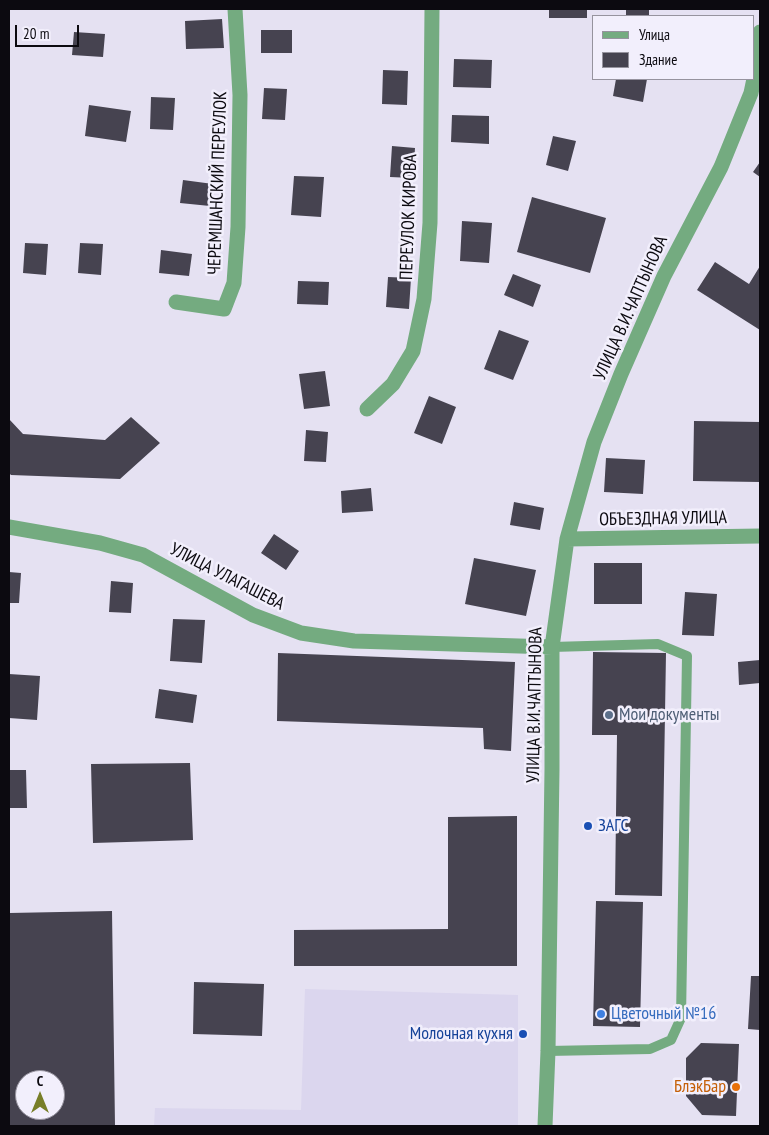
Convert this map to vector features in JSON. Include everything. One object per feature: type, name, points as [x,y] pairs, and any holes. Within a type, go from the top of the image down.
[{"type":"street","name":"ЧЕРЕМШАНСКИЙ ПЕРЕУЛОК","points":[[176,302],[224,309],[234,283],[238,227],[240,95],[235,9]]},
{"type":"street","name":"ПЕРЕУЛОК КИРОВА","points":[[367,409],[393,384],[413,351],[424,299],[430,223],[432,9]]},
{"type":"street","name":"УЛИЦА В.И.ЧАПТЫНОВА","points":[[545,1126],[548,1051],[552,647],[567,539],[594,442],[621,374],[664,276],[721,167],[755,94],[760,32]]},
{"type":"street","name":"УЛИЦА УЛАГАШЕВА","points":[[9,528],[100,543],[143,555],[253,615],[301,633],[354,641],[552,647]]},
{"type":"street","name":"ОБЪЕЗДНАЯ УЛИЦА","points":[[567,539],[760,536]]},
{"type":"lane","points":[[548,1051],[650,1049],[671,1040],[681,1018],[687,656],[658,644],[552,647]]},
{"type":"shaded area","points":[[305,989],[518,995],[518,1126],[154,1126],[155,1108],[301,1110]]},
{"type":"building","points":[[549,9],[587,9],[587,18],[549,18]]},
{"type":"building","points":[[626,9],[649,9],[649,15],[626,15]]},
{"type":"building","points":[[222,19],[224,48],[186,49],[185,21]]},
{"type":"building","points":[[261,30],[292,30],[292,53],[261,53]]},
{"type":"building","points":[[74,32],[105,34],[103,57],[72,55]]},
{"type":"building","points":[[454,59],[492,60],[491,88],[453,87]]},
{"type":"building","points":[[383,70],[408,71],[407,105],[382,104]]},
{"type":"building","points":[[616,80],[647,80],[643,102],[613,96]]},
{"type":"building","points":[[264,88],[287,89],[285,120],[262,119]]},
{"type":"building","points":[[151,97],[175,98],[173,130],[150,129]]},
{"type":"building","points":[[89,105],[131,111],[126,142],[85,136]]},
{"type":"building","points":[[452,115],[489,116],[489,144],[451,142]]},
{"type":"building","points":[[553,136],[576,141],[568,171],[546,165]]},
{"type":"building","points":[[392,146],[415,148],[413,178],[390,177]]},
{"type":"building","points":[[760,162],[760,177],[753,172]]},
{"type":"building","points":[[294,176],[324,177],[321,217],[291,215]]},
{"type":"building","points":[[183,180],[213,184],[210,206],[180,203]]},
{"type":"building","points":[[532,197],[606,218],[590,273],[517,252]]},
{"type":"building","points":[[462,221],[492,223],[489,263],[460,261]]},
{"type":"building","points":[[25,243],[48,244],[46,275],[23,273]]},
{"type":"building","points":[[80,243],[103,244],[101,275],[78,273]]},
{"type":"building","points":[[161,250],[192,254],[189,276],[159,273]]},
{"type":"building","points":[[715,262],[749,284],[760,266],[760,330],[697,290]]},
{"type":"building","points":[[513,274],[541,285],[533,307],[504,295]]},
{"type":"building","points":[[388,277],[411,278],[409,309],[386,307]]},
{"type":"building","points":[[298,281],[329,282],[328,305],[297,304]]},
{"type":"building","points":[[499,330],[529,341],[513,380],[484,369]]},
{"type":"building","points":[[325,371],[330,406],[304,409],[299,374]]},
{"type":"building","points":[[429,396],[456,407],[442,444],[414,433]]},
{"type":"building","points":[[131,417],[160,443],[120,479],[11,475],[9,473],[9,419],[23,434],[105,440]]},
{"type":"building","points":[[694,421],[760,422],[760,482],[693,481]]},
{"type":"building","points":[[306,430],[328,432],[326,462],[304,461]]},
{"type":"building","points":[[606,458],[645,460],[643,494],[604,492]]},
{"type":"building","points":[[371,488],[373,511],[342,513],[341,491]]},
{"type":"building","points":[[514,502],[544,508],[540,530],[510,525]]},
{"type":"building","points":[[274,534],[299,551],[286,570],[261,553]]},
{"type":"building","points":[[474,558],[536,570],[526,616],[465,604]]},
{"type":"building","points":[[594,563],[642,563],[642,604],[594,604]]},
{"type":"building","points":[[9,572],[21,573],[19,603],[9,603]]},
{"type":"building","points":[[111,581],[133,583],[131,613],[109,612]]},
{"type":"building","points":[[685,592],[717,594],[714,636],[682,635]]},
{"type":"building","points":[[173,619],[205,620],[202,663],[170,661]]},
{"type":"building","points":[[593,652],[666,653],[662,896],[615,895],[617,735],[592,735]]},
{"type":"building","points":[[278,653],[515,662],[511,751],[484,749],[483,728],[277,721]]},
{"type":"building","points":[[760,660],[760,683],[739,685],[738,662]]},
{"type":"building","points":[[9,674],[40,676],[37,720],[9,718]]},
{"type":"building","points":[[159,689],[197,695],[193,723],[155,718]]},
{"type":"building","points":[[190,763],[193,840],[93,843],[91,764]]},
{"type":"building","points":[[9,770],[26,770],[27,808],[9,808]]},
{"type":"building","points":[[517,816],[517,966],[294,966],[294,930],[448,929],[448,817]]},
{"type":"building","points":[[596,901],[643,902],[640,1027],[593,1026]]},
{"type":"building","points":[[112,911],[115,1126],[9,1126],[9,913]]},
{"type":"building","points":[[751,976],[760,976],[760,1030],[748,1029]]},
{"type":"building","points":[[194,982],[264,984],[262,1036],[193,1034]]},
{"type":"building","points":[[701,1043],[739,1044],[736,1116],[702,1115],[686,1096],[686,1058]]},
{"type":"place","name":"Мои документы","points":[[609,715]]},
{"type":"place","name":"ЗАГС","points":[[588,826]]},
{"type":"place","name":"Цветочный №16","points":[[601,1014]]},
{"type":"place","name":"Молочная кухня","points":[[523,1034]]},
{"type":"place","name":"БлэкБар","points":[[736,1087]]}]
